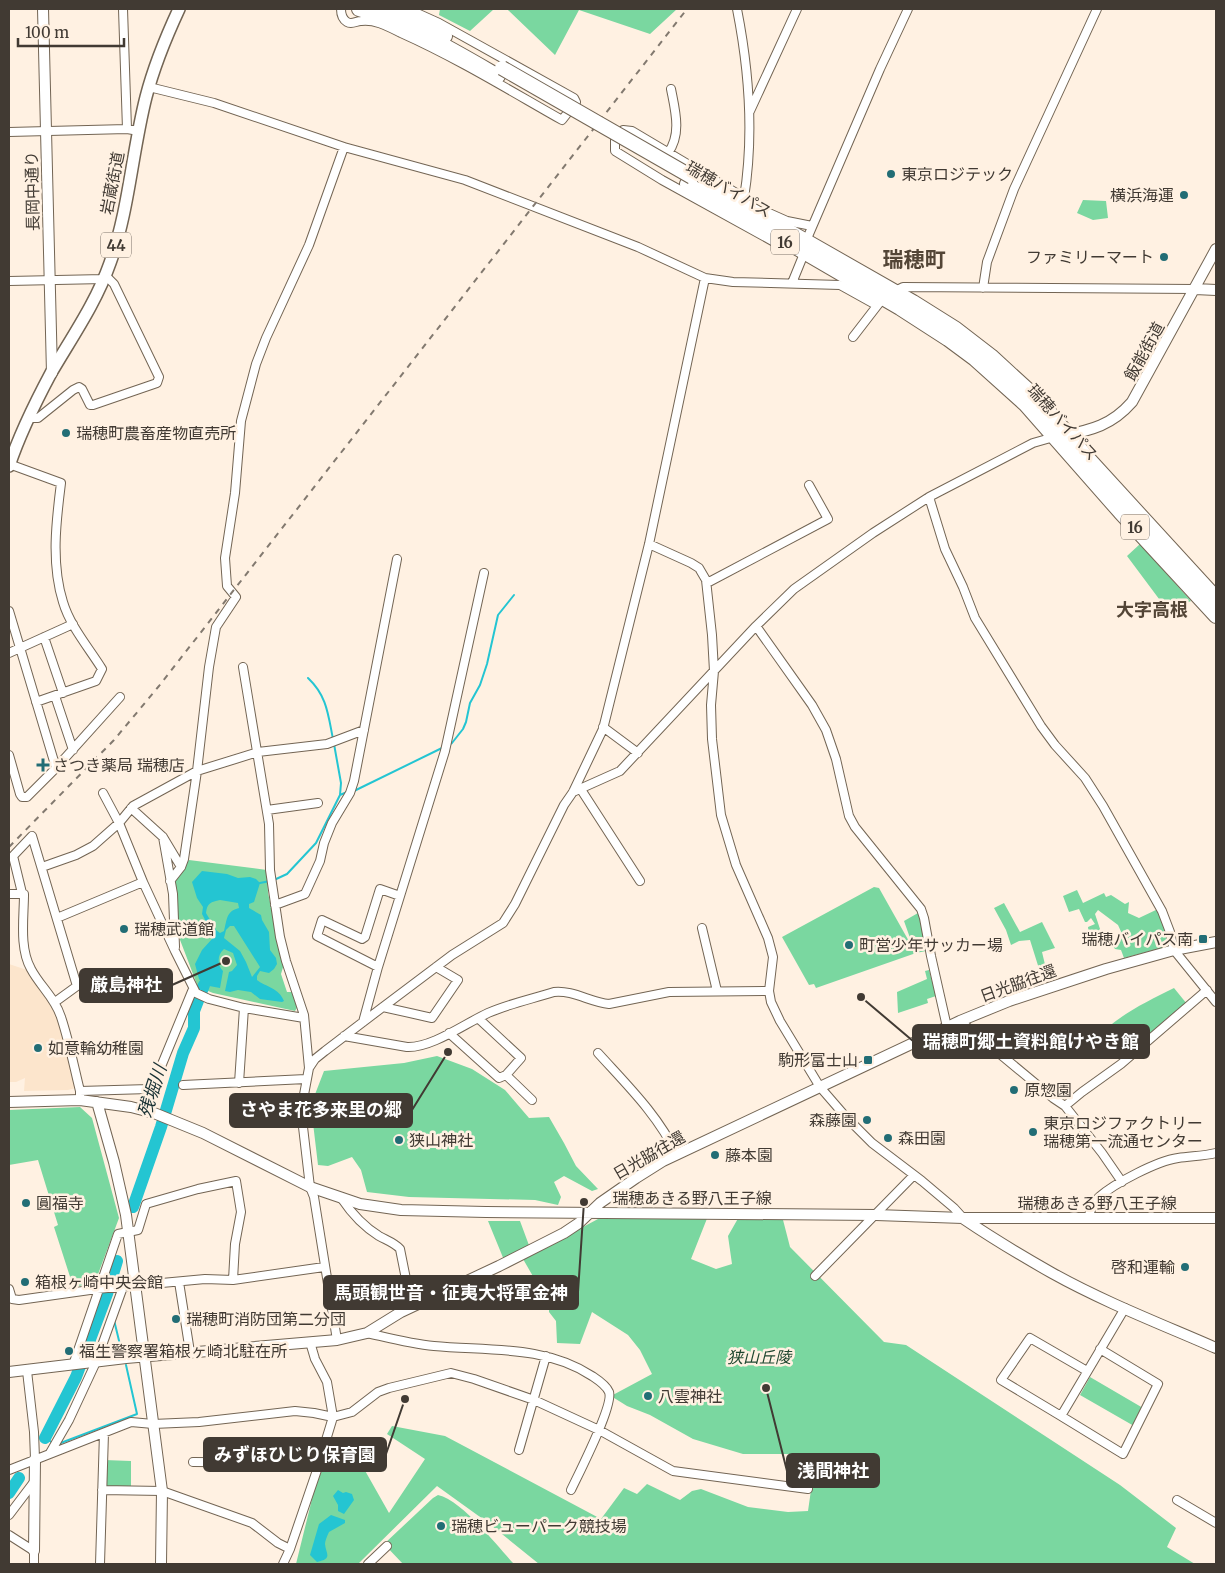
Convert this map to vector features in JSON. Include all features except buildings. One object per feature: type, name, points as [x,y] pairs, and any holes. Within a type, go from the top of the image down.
[{"type":"highway","name":"瑞穂バイパス","points":[[359,9],[388,19],[500,72]]},
{"type":"highway","name":"瑞穂バイパス","points":[[387,9],[434,30],[500,72],[690,180],[806,241],[885,298],[948,339],[975,359],[1061,436],[1216,598]]},
{"type":"highway","name":"瑞穂バイパス","points":[[690,180],[807,257],[885,298]]},
{"type":"highway","name":"瑞穂バイパス","points":[[1061,436],[1216,616]]},
{"type":"main road","name":"岩蔵街道","points":[[9,465],[28,418],[90,308],[104,277],[122,222],[133,130],[161,51],[180,9]]},
{"type":"street","name":"長岡中通り","points":[[43,9],[52,373]]},
{"type":"street","points":[[9,132],[133,130],[123,9]]},
{"type":"street","points":[[341,9],[343,19],[347,22],[371,21],[429,45],[562,120],[576,102],[574,98],[509,61],[408,9]]},
{"type":"street","points":[[737,9],[743,41],[749,113],[748,163],[744,198]]},
{"type":"street","points":[[749,113],[796,9]]},
{"type":"street","points":[[806,241],[880,68],[908,9]]},
{"type":"street","points":[[983,288],[987,262],[1014,189],[1096,9]]},
{"type":"street","points":[[149,87],[185,95],[228,108],[344,147],[466,180],[638,247],[705,278],[733,282],[840,285],[885,298]]},
{"type":"street","points":[[668,152],[676,139],[676,115],[671,89]]},
{"type":"street","points":[[792,283],[807,257],[744,226],[615,151],[615,140],[623,130],[632,131],[774,215],[787,221],[812,226]]},
{"type":"street","points":[[170,881],[184,860],[216,627],[236,597],[227,586],[225,558],[235,493],[241,421],[256,364],[309,244],[344,147]]},
{"type":"street","name":"飯能街道","points":[[1061,436],[1102,426],[1123,413],[1132,402],[1216,250]]},
{"type":"street","points":[[9,281],[104,277],[114,284],[159,378],[157,383],[93,405],[90,405],[82,389],[79,387],[38,418],[28,418]]},
{"type":"street","points":[[337,1340],[314,1197],[310,1187],[303,1127],[303,1100],[309,1068],[315,1059],[344,1036],[436,967],[502,923],[519,896],[564,805],[576,790],[603,726],[649,544],[705,278]]},
{"type":"street","points":[[853,337],[885,298],[903,287],[1216,290]]},
{"type":"street","points":[[576,790],[620,771],[794,588],[929,497],[1033,443],[1061,436]]},
{"type":"street","points":[[9,465],[62,483],[58,509],[56,572],[63,604],[73,624],[102,669],[96,682],[36,702]]},
{"type":"street","points":[[707,583],[828,519],[808,485]]},
{"type":"street","points":[[929,497],[945,549],[975,618],[1041,726],[1055,745],[1085,778],[1103,806],[1162,911],[1174,950],[1216,1002]]},
{"type":"street","points":[[649,544],[695,566],[704,574],[707,583],[714,671],[711,706],[712,739],[722,815],[736,865],[768,938],[773,957],[769,991],[771,1002],[780,1021],[820,1088],[860,1132],[954,1208],[963,1218],[996,1240],[1052,1273],[1216,1348]]},
{"type":"street","points":[[275,905],[305,894],[320,860],[332,822],[350,792],[398,559]]},
{"type":"street","points":[[363,1022],[378,967],[446,747],[484,572]]},
{"type":"street","points":[[9,611],[56,768]]},
{"type":"street","points":[[9,653],[73,624]]},
{"type":"street","points":[[756,626],[812,705],[826,730],[836,759],[849,816],[855,827],[920,909],[924,918],[947,1027]]},
{"type":"street","points":[[44,637],[64,693]]},
{"type":"street","points":[[243,666],[267,810],[271,880],[282,948],[304,1018],[309,1068]]},
{"type":"street","points":[[55,696],[73,750]]},
{"type":"street","points":[[9,755],[20,794],[25,798],[73,750],[120,697]]},
{"type":"street","points":[[603,726],[638,753]]},
{"type":"street","points":[[42,868],[76,855],[93,846],[131,808],[197,772],[258,752],[332,742],[364,730]]},
{"type":"street","points":[[576,790],[640,881]]},
{"type":"street","points":[[103,793],[195,991],[209,999],[244,1008],[304,1018]]},
{"type":"street","points":[[267,810],[318,803]]},
{"type":"street","points":[[131,808],[163,837],[181,866]]},
{"type":"street","points":[[55,1002],[77,986],[32,836],[13,856],[22,893],[24,894],[27,960],[31,970],[55,1002],[61,1017],[80,1096],[149,1089],[153,1086],[195,991]]},
{"type":"street","points":[[163,837],[172,894],[175,951]]},
{"type":"street","points":[[56,918],[143,882]]},
{"type":"street","points":[[378,967],[317,936],[322,920],[362,939],[365,937],[380,889],[382,888],[400,896]]},
{"type":"street","points":[[9,894],[22,893]]},
{"type":"street","points":[[702,928],[717,991]]},
{"type":"street","name":"日光脇往還","points":[[9,1372],[144,1356],[337,1340],[367,1333],[414,1305],[564,1233],[579,1223],[600,1203],[636,1178],[677,1155],[960,1021],[1010,1000],[1069,980],[1134,960],[1216,942]]},
{"type":"street","points":[[384,1007],[432,1018],[458,980],[436,967]]},
{"type":"street","points":[[1065,1106],[1120,1064],[1207,990]]},
{"type":"street","points":[[344,1036],[411,1047],[424,1045],[488,1013],[554,992],[568,992],[599,1003],[609,1004],[669,992],[769,991]]},
{"type":"street","points":[[239,1083],[244,1008]]},
{"type":"street","points":[[449,1033],[499,1078],[506,1075],[521,1058],[478,1018]]},
{"type":"street","points":[[960,1021],[1052,1098],[1065,1106],[1122,1182]]},
{"type":"street","points":[[598,1053],[643,1102],[659,1123],[677,1155]]},
{"type":"street","points":[[506,1075],[532,1100]]},
{"type":"street","points":[[183,1085],[306,1080]]},
{"type":"street","name":"瑞穂あきる野八王子線","points":[[9,1102],[80,1096],[97,1102],[131,1107],[154,1113],[172,1119],[310,1187],[342,1199],[379,1207],[424,1212],[876,1215],[963,1218],[1216,1218]]},
{"type":"street","points":[[97,1102],[123,1198],[129,1233],[162,1491],[161,1564]]},
{"type":"street","points":[[1088,1218],[1094,1202],[1099,1197],[1143,1171],[1178,1158],[1216,1153]]},
{"type":"street","points":[[815,1276],[914,1175]]},
{"type":"street","points":[[74,1365],[102,1289],[118,1234],[138,1230],[146,1204],[198,1189],[236,1181],[241,1212],[235,1244],[234,1280]]},
{"type":"street","points":[[342,1199],[351,1213],[362,1224],[397,1245],[400,1249],[414,1305]]},
{"type":"street","points":[[9,1289],[12,1299],[19,1300],[205,1278],[234,1280],[324,1267]]},
{"type":"street","points":[[179,1282],[190,1352]]},
{"type":"street","points":[[50,1453],[69,1420],[94,1362],[121,1287]]},
{"type":"street","points":[[1061,1416],[1125,1308]]},
{"type":"street","points":[[367,1333],[433,1346],[518,1351],[546,1356],[575,1366],[600,1382],[609,1392],[610,1399],[599,1430],[571,1490]]},
{"type":"street","points":[[1087,1371],[1030,1338],[1001,1380],[1123,1454],[1158,1384],[1100,1349]]},
{"type":"street","points":[[283,1564],[290,1549],[333,1417],[327,1382],[315,1359],[310,1342]]},
{"type":"street","points":[[519,1450],[546,1356]]},
{"type":"street","points":[[26,1371],[34,1432],[34,1564]]},
{"type":"street","points":[[9,1478],[12,1469],[130,1422],[153,1424],[199,1422],[295,1411],[333,1417],[352,1412],[378,1392],[450,1373],[474,1379],[534,1400],[599,1430],[674,1471],[808,1489]]},
{"type":"street","points":[[100,1564],[104,1433]]},
{"type":"street","points":[[193,1462],[319,1463]]},
{"type":"street","points":[[9,1515],[34,1482]]},
{"type":"street","points":[[102,1490],[162,1491],[252,1523],[278,1543],[290,1549]]},
{"type":"street","points":[[1177,1500],[1216,1523]]},
{"type":"street","points":[[9,1534],[34,1551]]},
{"type":"street","points":[[368,1564],[388,1546]]},
{"type":"shaded area","name":"如意輪幼稚園","points":[[9,964],[30,971],[59,1018],[76,1088],[68,1090],[24,1091],[25,1078],[16,1082],[9,1082]]},
{"type":"green space","points":[[440,9],[494,9],[470,31],[439,15]]},
{"type":"green space","points":[[507,9],[677,9],[650,34],[579,10],[555,55]]},
{"type":"green space","points":[[1083,200],[1106,201],[1108,218],[1093,220],[1077,213]]},
{"type":"green space","points":[[1140,544],[1191,601],[1168,611],[1127,556]]},
{"type":"green space","points":[[189,860],[267,870],[268,893],[284,964],[281,974],[287,992],[292,992],[298,1006],[295,1011],[213,993],[198,987],[177,932],[174,879]]},
{"type":"green space","name":"町営少年サッカー場","points":[[874,887],[879,888],[915,952],[904,921],[918,913],[923,923],[926,951],[816,988],[814,984],[809,985],[782,937]]},
{"type":"green space","points":[[1077,890],[1083,903],[1104,893],[1106,897],[1111,895],[1125,904],[1129,902],[1128,913],[1139,918],[1158,909],[1171,942],[1169,946],[1124,958],[1121,950],[1115,949],[1111,943],[1123,936],[1118,925],[1098,910],[1095,914],[1100,929],[1097,932],[1102,942],[1099,946],[1090,944],[1088,927],[1095,924],[1091,918],[1085,922],[1079,909],[1069,912],[1063,896]]},
{"type":"green space","points":[[1004,903],[1020,932],[1042,922],[1055,948],[1042,952],[1047,973],[1041,975],[1030,940],[1019,941],[1011,945],[1006,930],[994,908]]},
{"type":"green space","points":[[929,970],[936,996],[927,999],[928,1003],[898,1013],[897,992],[927,979],[925,971]]},
{"type":"green space","points":[[1174,988],[1187,1004],[1126,1056],[1107,1028],[1131,1011]]},
{"type":"green space","points":[[437,1056],[472,1069],[505,1090],[529,1118],[549,1117],[576,1166],[598,1189],[592,1191],[564,1176],[554,1182],[561,1197],[558,1205],[535,1200],[409,1197],[367,1192],[361,1170],[352,1157],[328,1166],[318,1165],[313,1123],[314,1097],[324,1071],[404,1063]]},
{"type":"green space","points":[[80,1107],[92,1118],[119,1218],[94,1285],[73,1286],[54,1227],[58,1225],[38,1160],[9,1165],[9,1110]]},
{"type":"green space","name":"狭山丘陵","points":[[740,1215],[782,1216],[790,1247],[884,1342],[906,1345],[1120,1485],[1176,1528],[1167,1547],[1195,1564],[539,1564],[487,1522],[437,1486],[358,1564],[296,1564],[313,1495],[333,1438],[359,1460],[389,1513],[425,1459],[387,1434],[392,1426],[445,1436],[601,1519],[624,1488],[637,1494],[647,1484],[680,1500],[692,1491],[701,1489],[748,1507],[788,1512],[808,1511],[812,1483],[820,1458],[802,1454],[743,1454],[693,1439],[611,1396],[652,1374],[640,1350],[628,1335],[592,1312],[580,1344],[557,1343],[556,1321],[549,1312],[549,1304],[523,1259],[598,1219],[708,1216],[691,1259],[716,1269],[732,1264],[728,1236]]},
{"type":"green space","points":[[488,1221],[520,1221],[530,1248],[504,1260]]},
{"type":"green space","points":[[1090,1377],[1143,1408],[1134,1426],[1080,1395]]},
{"type":"green space","points":[[104,1460],[131,1461],[131,1486],[105,1486]]},
{"type":"green space","name":"瑞穂ビューパーク競技場","points":[[438,1495],[448,1499],[468,1514],[514,1564],[403,1564],[384,1544]]},
{"type":"water","points":[[202,871],[227,874],[238,878],[250,877],[260,883],[254,902],[249,904],[249,908],[261,915],[269,932],[270,950],[276,958],[277,964],[269,973],[260,971],[257,980],[276,990],[284,1001],[260,999],[251,992],[225,991],[229,972],[237,965],[233,953],[224,949],[220,954],[219,960],[223,971],[220,988],[204,985],[199,979],[195,964],[213,935],[202,914],[203,907],[197,898],[192,882]],"holes":[[[220,900],[238,903],[239,908],[229,914],[224,931],[220,933],[216,930],[206,913],[207,907],[210,904]],[[230,926],[234,926],[260,967],[252,977],[240,951],[224,938],[226,930]]]},
{"type":"water","points":[[338,1490],[343,1493],[352,1494],[354,1500],[344,1514],[338,1511],[338,1505],[333,1496]]},
{"type":"water","points":[[331,1515],[345,1520],[345,1523],[329,1532],[325,1543],[327,1558],[317,1562],[310,1555],[319,1524]]},
{"type":"waterway","points":[[448,745],[452,743],[463,729],[470,703],[480,685],[487,664],[498,615],[514,595]]},
{"type":"waterway","points":[[308,678],[323,699],[333,739]]},
{"type":"waterway","points":[[334,744],[341,783],[340,795]]},
{"type":"waterway","points":[[354,791],[444,747]]},
{"type":"waterway","points":[[274,880],[287,874],[316,843],[340,795],[347,792]]},
{"type":"waterway","points":[[260,883],[270,881]]},
{"type":"waterway","name":"残堀川","points":[[133,1207],[161,1127],[183,1053],[194,1028],[194,1011],[204,985]]},
{"type":"waterway","name":"残堀川","points":[[45,1438],[76,1377],[107,1294],[117,1261]]},
{"type":"waterway","points":[[114,1320],[122,1353]]},
{"type":"waterway","points":[[58,1444],[137,1414],[126,1365]]},
{"type":"waterway","points":[[45,1438],[53,1443]]},
{"type":"waterway","name":"残堀川","points":[[9,1493],[19,1478]]},
{"type":"railway","points":[[9,847],[114,740],[159,686],[687,9]]},
{"type":"place","name":"東京ロジテック","points":[[891,174]]},
{"type":"place","name":"横浜海運","points":[[1184,195]]},
{"type":"place","name":"ファミリーマート","points":[[1164,257]]},
{"type":"place","name":"瑞穂町農畜産物直売所","points":[[66,433]]},
{"type":"place","name":"さつき薬局 瑞穂店","points":[[43,765]]},
{"type":"place","name":"瑞穂武道館","points":[[124,929]]},
{"type":"place","name":"瑞穂バイパス南","points":[[1203,939]]},
{"type":"place","name":"町営少年サッカー場","points":[[849,945]]},
{"type":"place","name":"厳島神社","points":[[226,961]]},
{"type":"place","name":"瑞穂町郷土資料館けやき館","points":[[861,997]]},
{"type":"place","name":"如意輪幼稚園","points":[[38,1048]]},
{"type":"place","name":"さやま花多来里の郷","points":[[448,1052]]},
{"type":"place","name":"駒形富士山","points":[[868,1060]]},
{"type":"place","name":"原惣園","points":[[1014,1090]]},
{"type":"place","name":"森藤園","points":[[867,1120]]},
{"type":"place","name":"東京ロジファクトリー 瑞穂第一流通センター","points":[[1033,1132]]},
{"type":"place","name":"森田園","points":[[888,1138]]},
{"type":"place","name":"狭山神社","points":[[399,1140]]},
{"type":"place","name":"藤本園","points":[[715,1155]]},
{"type":"place","name":"馬頭観世音・征夷大将軍金神","points":[[584,1202]]},
{"type":"place","name":"圓福寺","points":[[26,1203]]},
{"type":"place","name":"啓和運輸","points":[[1185,1267]]},
{"type":"place","name":"箱根ヶ崎中央会館","points":[[25,1282]]},
{"type":"place","name":"瑞穂町消防団第二分団","points":[[176,1319]]},
{"type":"place","name":"福生警察署箱根ヶ崎北駐在所","points":[[69,1351]]},
{"type":"place","name":"浅間神社","points":[[766,1388]]},
{"type":"place","name":"八雲神社","points":[[648,1396]]},
{"type":"place","name":"みずほひじり保育園","points":[[405,1399]]},
{"type":"place","name":"瑞穂ビューパーク競技場","points":[[441,1526]]},
{"type":"district","name":"瑞穂町","points":[[914,259]]},
{"type":"district","name":"大字高根","points":[[1152,609]]}]
